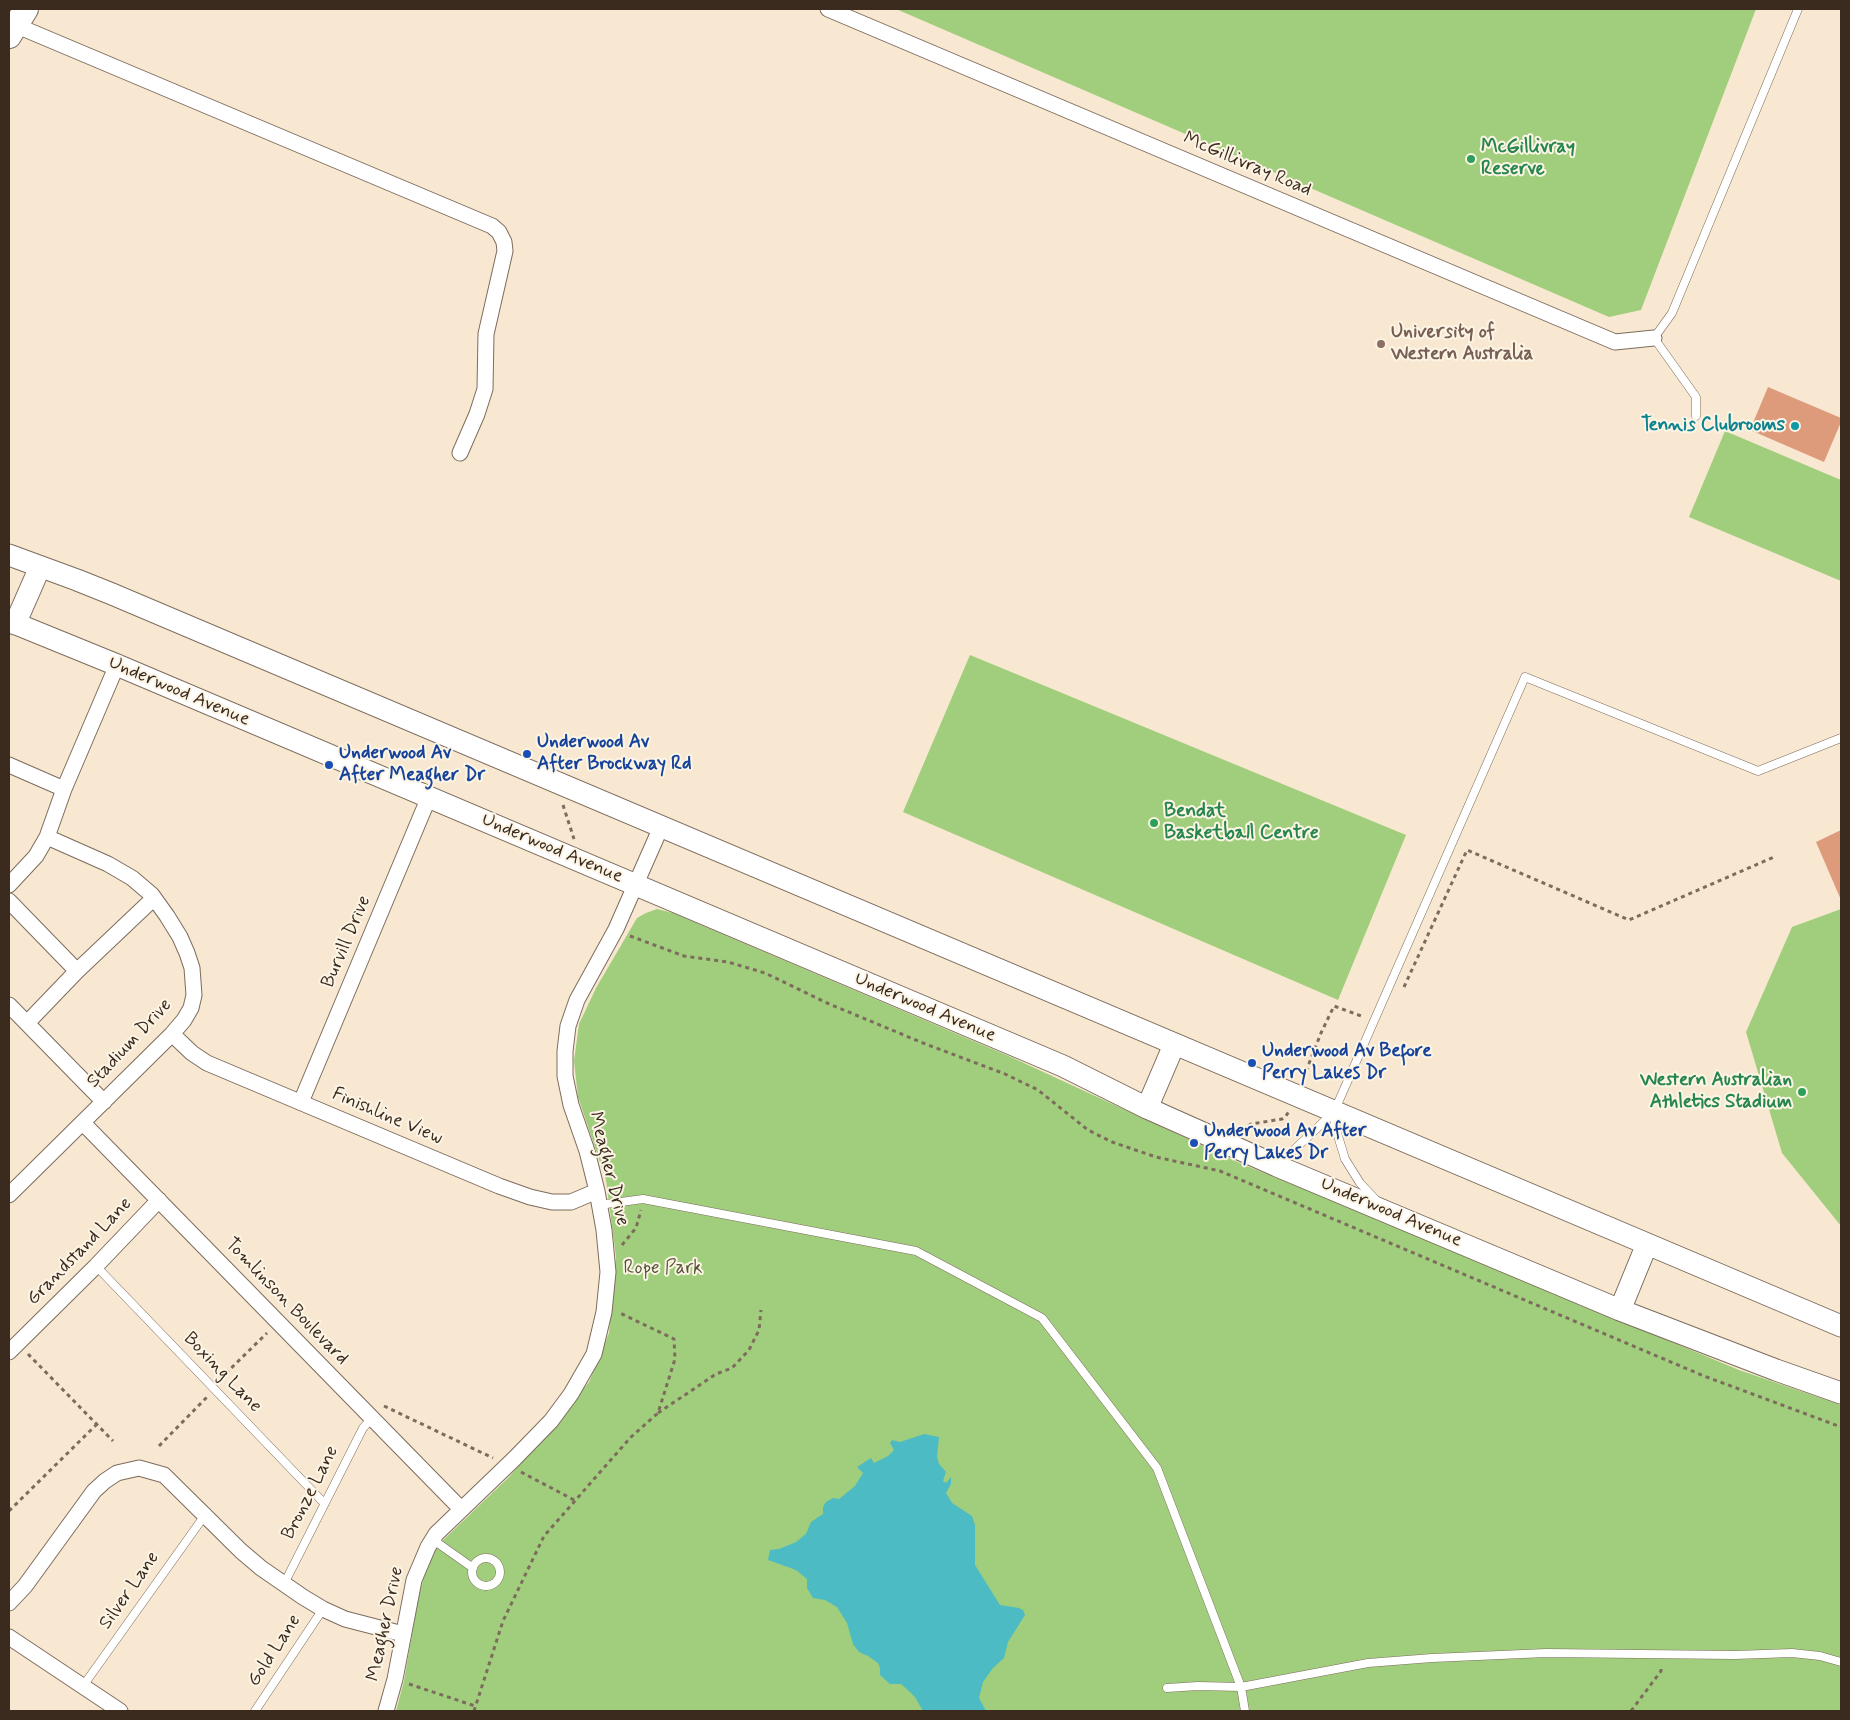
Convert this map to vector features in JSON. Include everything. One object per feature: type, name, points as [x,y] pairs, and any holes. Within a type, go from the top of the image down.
[{"type":"main road","points":[[9,555],[103,590],[1841,1326]]},
{"type":"main road","points":[[12,622],[40,567]]},
{"type":"main road","name":"Underwood Avenue","points":[[12,622],[1063,1066],[1146,1108],[1277,1166],[1386,1210],[1620,1310],[1841,1393]]},
{"type":"main road","points":[[1146,1108],[1174,1044]]},
{"type":"main road","points":[[1620,1310],[1647,1244]]},
{"type":"street","name":"McGillivray Road","points":[[828,9],[1616,342],[1654,338]]},
{"type":"street","points":[[17,23],[492,226],[499,232],[504,242],[505,250],[486,334],[485,390],[477,414],[460,452]]},
{"type":"street","points":[[9,885],[36,856],[47,837],[64,789],[117,665]]},
{"type":"street","points":[[9,766],[64,789]]},
{"type":"street","name":"Burvill Drive","points":[[302,1102],[429,797]]},
{"type":"street","name":"Meagher Drive","points":[[386,1711],[395,1679],[414,1580],[432,1539],[551,1420],[584,1373],[596,1347],[605,1306],[608,1272],[598,1198],[587,1151],[571,1105],[565,1076],[568,1026],[577,1000],[616,929],[661,827]]},
{"type":"street","name":"Stadium Drive","points":[[9,1195],[172,1034],[191,1008],[194,996],[194,983],[187,953],[180,936],[154,898],[132,878],[108,864],[47,837]]},
{"type":"street","points":[[27,1023],[77,971],[154,898]]},
{"type":"street","points":[[9,901],[77,971]]},
{"type":"street","points":[[9,1005],[104,1102]]},
{"type":"street","name":"Finishline View","points":[[172,1034],[192,1054],[207,1063],[499,1186],[530,1197],[552,1202],[571,1202],[598,1198]]},
{"type":"street","name":"Tomlinson Boulevard","points":[[83,1123],[460,1509]]},
{"type":"street","name":"Grandstand Lane","points":[[16,1350],[159,1200]]},
{"type":"street","points":[[9,1603],[25,1586],[94,1491],[117,1473],[139,1468],[164,1475],[241,1551],[284,1584],[323,1609],[365,1626],[403,1634]]},
{"type":"street","points":[[9,1637],[120,1711]]},
{"type":"lane","points":[[1696,416],[1696,397],[1654,338],[1672,314],[1798,9]]},
{"type":"lane","points":[[1277,1166],[1334,1112],[1525,677],[1758,771],[1841,738]]},
{"type":"lane","points":[[1334,1112],[1335,1126],[1345,1159],[1360,1183],[1386,1210]]},
{"type":"lane","points":[[598,1198],[643,1199],[916,1251],[1042,1318],[1157,1468],[1241,1687],[1246,1711]]},
{"type":"lane","name":"Boxing Lane","points":[[96,1266],[324,1503]]},
{"type":"lane","name":"Bronze Lane","points":[[284,1584],[363,1428],[372,1419]]},
{"type":"lane","name":"Silver Lane","points":[[83,1686],[205,1515]]},
{"type":"lane","points":[[432,1539],[473,1568]]},
{"type":"lane","name":"Gold Lane","points":[[255,1711],[323,1609]]},
{"type":"lane","points":[[1167,1688],[1198,1686],[1241,1687],[1368,1664],[1432,1658],[1546,1653],[1660,1655],[1792,1653],[1820,1656],[1841,1662]]},
{"type":"path","points":[[556,783],[581,862]]},
{"type":"path","points":[[1402,991],[1467,850],[1629,920],[1774,857]]},
{"type":"path","points":[[616,929],[684,956],[728,962],[764,973],[827,1003],[914,1040],[1006,1074],[1038,1090],[1088,1130],[1112,1142],[1156,1157],[1220,1171],[1704,1376],[1841,1426]]},
{"type":"path","points":[[1303,1080],[1321,1033],[1334,1006],[1373,1020]]},
{"type":"path","points":[[1241,1134],[1243,1129],[1251,1124],[1282,1119],[1286,1116],[1292,1103]]},
{"type":"path","points":[[606,1256],[615,1252],[636,1228],[643,1199]]},
{"type":"path","points":[[605,1306],[674,1339],[676,1359],[658,1413]]},
{"type":"path","points":[[474,1711],[503,1621],[544,1536],[631,1437],[658,1413],[716,1374],[732,1368],[749,1350],[759,1330],[761,1310]]},
{"type":"path","points":[[16,1350],[113,1441]]},
{"type":"path","points":[[381,1405],[508,1465],[576,1501]]},
{"type":"path","points":[[9,1511],[97,1424]]},
{"type":"path","points":[[1631,1711],[1661,1671],[1660,1655]]},
{"type":"path","points":[[395,1679],[475,1706]]},
{"type":"green space","name":"McGillivray Reserve","points":[[896,9],[1756,9],[1641,310],[1609,317]]},
{"type":"green space","points":[[1725,431],[1841,480],[1841,581],[1689,517]]},
{"type":"green space","name":"Bendat Basketball Centre","points":[[970,655],[1406,835],[1338,1000],[903,812]]},
{"type":"green space","name":"Rope Park","points":[[657,909],[673,913],[1011,1057],[1242,1164],[1739,1370],[1841,1405],[1841,1711],[396,1711],[404,1681],[419,1594],[427,1567],[438,1545],[509,1477],[589,1382],[609,1333],[616,1257],[606,1180],[578,1097],[574,1061],[579,1024],[596,988],[637,918]]},
{"type":"green space","name":"Western Australian Athletics Stadium","points":[[1841,909],[1841,1226],[1782,1153],[1746,1032],[1792,927]]},
{"type":"water","points":[[924,1434],[939,1437],[937,1457],[939,1464],[946,1472],[943,1481],[946,1483],[951,1477],[951,1484],[946,1493],[952,1503],[972,1516],[975,1525],[975,1565],[1000,1605],[1019,1608],[1023,1610],[1025,1615],[1008,1642],[1004,1658],[993,1668],[983,1682],[979,1698],[986,1711],[923,1711],[910,1692],[901,1684],[890,1684],[880,1675],[878,1663],[859,1652],[853,1644],[847,1623],[837,1607],[825,1600],[813,1598],[807,1588],[807,1579],[796,1570],[768,1560],[770,1550],[779,1549],[796,1542],[806,1534],[811,1522],[823,1514],[823,1507],[826,1502],[833,1498],[839,1499],[855,1486],[863,1473],[857,1467],[871,1458],[874,1463],[888,1456],[894,1450],[890,1443],[892,1440],[900,1442]]},
{"type":"building","name":"Tennis Clubrooms","points":[[1768,387],[1841,418],[1824,462],[1750,430]]},
{"type":"building","points":[[1841,830],[1841,900],[1816,842]]},
{"type":"place","name":"McGillivray Reserve","points":[[1471,159]]},
{"type":"place","name":"University of Western Australia","points":[[1381,344]]},
{"type":"place","name":"Tennis Clubrooms","points":[[1795,426]]},
{"type":"place","name":"Underwood Av After Brockway Rd","points":[[527,754]]},
{"type":"place","name":"Underwood Av After Meagher Dr","points":[[329,765]]},
{"type":"place","name":"Bendat Basketball Centre","points":[[1154,823]]},
{"type":"place","name":"Underwood Av Before Perry Lakes Dr","points":[[1252,1063]]},
{"type":"place","name":"Western Australian Athletics Stadium","points":[[1802,1092]]},
{"type":"place","name":"Underwood Av After Perry Lakes Dr","points":[[1194,1143]]}]
